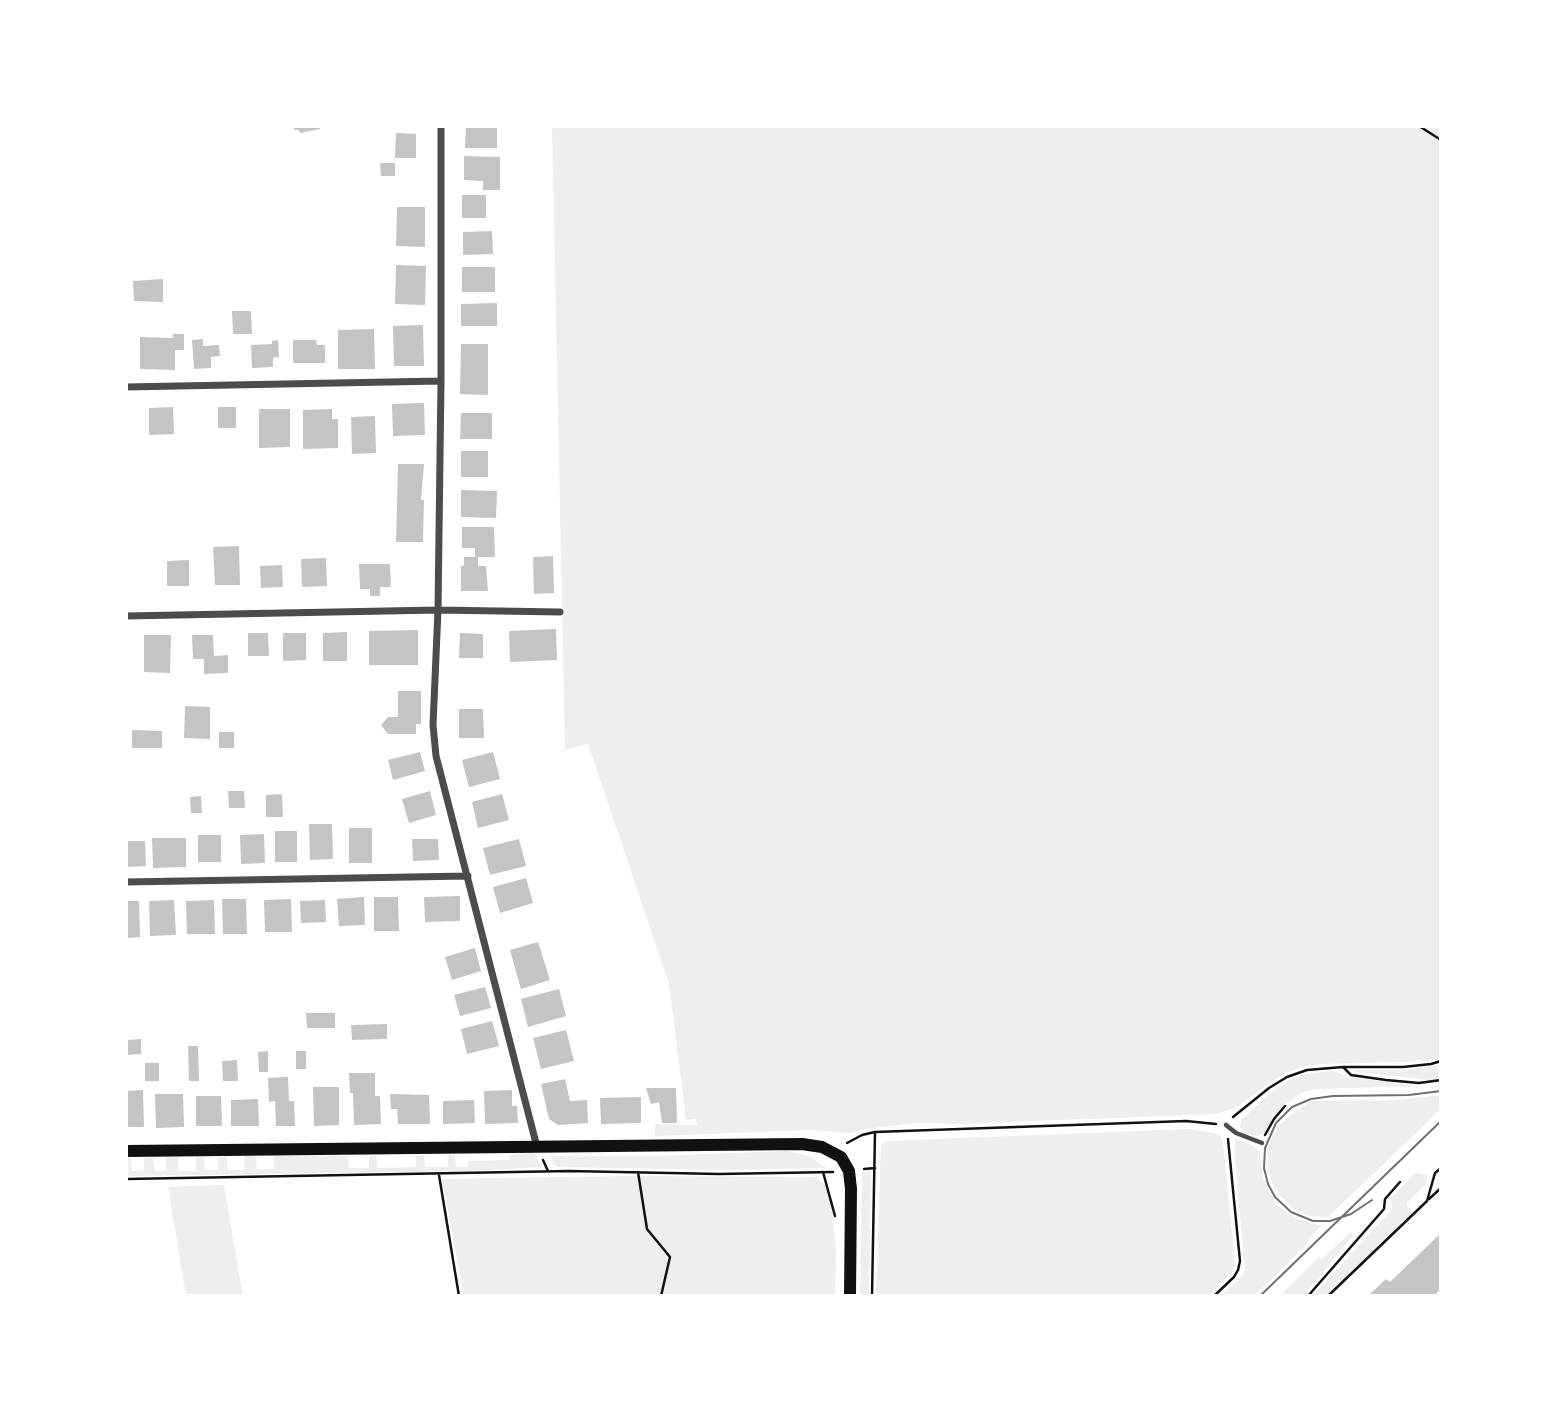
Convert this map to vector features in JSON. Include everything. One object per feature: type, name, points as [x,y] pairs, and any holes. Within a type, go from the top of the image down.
[{"type":"main road","points":[[126,1151],[802,1144],[835,1152],[849,1171],[850,1296]]},
{"type":"street","points":[[441,126],[438,610],[433,725],[436,756],[537,1147]]},
{"type":"street","points":[[126,387],[441,382]]},
{"type":"street","points":[[126,616],[438,610],[560,612]]},
{"type":"street","points":[[126,882],[468,876]]},
{"type":"lane","points":[[1226,1125],[1236,1133],[1262,1143]]},
{"type":"path","points":[[1419,126],[1441,140]]},
{"type":"path","points":[[835,1152],[853,1139],[875,1132],[1186,1121],[1226,1125],[1260,1094],[1287,1077],[1307,1070],[1403,1067],[1441,1061]]},
{"type":"path","points":[[1343,1067],[1350,1075],[1385,1080],[1419,1083],[1441,1080]]},
{"type":"path","points":[[1262,1143],[1271,1123],[1285,1106]]},
{"type":"path","points":[[1213,1296],[1234,1276],[1240,1261],[1226,1125]]},
{"type":"path","points":[[872,1296],[875,1132]]},
{"type":"path","points":[[126,1179],[569,1171],[719,1174],[875,1168]]},
{"type":"path","points":[[1427,1201],[1435,1173],[1441,1168]]},
{"type":"path","points":[[638,1172],[647,1229],[670,1257],[661,1296]]},
{"type":"path","points":[[439,1175],[458,1296]]},
{"type":"path","points":[[1308,1296],[1384,1209],[1385,1199],[1400,1182]]},
{"type":"path","points":[[1328,1296],[1441,1188]]},
{"type":"shaded area","points":[[552,126],[1441,126],[1441,1057],[1429,1061],[1301,1067],[1280,1076],[1235,1108],[1216,1114],[957,1124],[916,1123],[850,1133],[809,1130],[655,1136],[655,1124],[697,1125],[696,1119],[686,1120],[669,984],[588,744],[565,750]]},
{"type":"shaded area","points":[[1441,1065],[1441,1078],[1429,1080],[1355,1072],[1355,1070],[1402,1070]]},
{"type":"shaded area","points":[[1334,1071],[1348,1077],[1419,1086],[1318,1089],[1303,1092],[1283,1105],[1264,1134],[1242,1134],[1242,1119],[1274,1090],[1292,1078]]},
{"type":"shaded area","points":[[1441,1095],[1441,1109],[1328,1217],[1310,1216],[1294,1210],[1275,1190],[1268,1171],[1268,1146],[1278,1126],[1301,1107],[1312,1101],[1399,1100]]},
{"type":"shaded area","points":[[1188,1129],[1214,1133],[1220,1136],[1223,1142],[1235,1265],[1233,1272],[1208,1296],[876,1296],[881,1145],[886,1141]]},
{"type":"shaded area","points":[[1235,1139],[1254,1146],[1260,1152],[1262,1177],[1277,1205],[1295,1218],[1321,1226],[1307,1241],[1308,1244],[1254,1296],[1221,1296],[1245,1270]]},
{"type":"shaded area","points":[[788,1151],[809,1156],[826,1168],[720,1170],[558,1167],[553,1164],[551,1156],[656,1156]]},
{"type":"shaded area","points":[[535,1153],[542,1167],[469,1171],[126,1176],[126,1158],[131,1158],[132,1171],[144,1171],[144,1158],[153,1158],[155,1171],[166,1171],[166,1157],[178,1157],[178,1171],[196,1171],[196,1157],[204,1157],[205,1170],[218,1170],[218,1157],[227,1157],[228,1170],[244,1170],[245,1156],[256,1156],[257,1170],[274,1169],[274,1156],[348,1156],[349,1168],[369,1168],[369,1156],[376,1155],[378,1168],[416,1167],[416,1156],[424,1155],[425,1167],[448,1167],[448,1155],[455,1155],[456,1167],[468,1167],[468,1161],[509,1160],[510,1154]]},
{"type":"shaded area","points":[[871,1171],[869,1296],[860,1296],[862,1172]]},
{"type":"shaded area","points":[[1415,1173],[1427,1175],[1426,1184],[1407,1203],[1409,1216],[1326,1296],[1312,1296],[1392,1210],[1391,1198]]},
{"type":"shaded area","points":[[815,1177],[827,1187],[831,1200],[836,1251],[835,1296],[464,1296],[442,1179]]},
{"type":"shaded area","points":[[224,1185],[243,1296],[186,1296],[168,1187]]},
{"type":"shaded area","points":[[1351,1232],[1353,1235],[1304,1296],[1280,1296],[1319,1257],[1322,1259]]},
{"type":"building","points":[[294,126],[320,126],[320,129],[300,133],[299,130],[294,130]]},
{"type":"building","points":[[466,126],[497,126],[497,148],[465,148]]},
{"type":"building","points":[[396,133],[416,134],[416,158],[395,158]]},
{"type":"building","points":[[464,156],[500,157],[500,190],[483,190],[483,181],[464,180]]},
{"type":"building","points":[[380,163],[395,163],[395,176],[381,176]]},
{"type":"building","points":[[462,195],[486,195],[486,218],[462,218]]},
{"type":"building","points":[[397,207],[425,207],[425,247],[396,246]]},
{"type":"building","points":[[492,231],[493,254],[463,255],[463,232]]},
{"type":"building","points":[[396,265],[426,266],[425,305],[395,304]]},
{"type":"building","points":[[462,267],[495,267],[495,292],[462,292]]},
{"type":"building","points":[[163,279],[163,302],[134,301],[133,281]]},
{"type":"building","points":[[497,303],[497,326],[461,326],[461,304]]},
{"type":"building","points":[[232,311],[251,311],[252,334],[233,334]]},
{"type":"building","points":[[423,325],[424,366],[394,366],[393,326]]},
{"type":"building","points":[[374,329],[375,369],[338,369],[338,330]]},
{"type":"building","points":[[173,334],[184,334],[184,350],[175,350],[175,370],[140,369],[140,337],[173,338]]},
{"type":"building","points":[[203,339],[203,346],[219,345],[220,356],[211,357],[211,368],[194,369],[192,340]]},
{"type":"building","points":[[278,340],[279,357],[273,358],[273,367],[252,368],[251,345],[272,344],[272,341]]},
{"type":"building","points":[[293,340],[316,340],[317,345],[325,345],[325,363],[293,363]]},
{"type":"building","points":[[461,344],[488,344],[488,395],[460,394]]},
{"type":"building","points":[[424,403],[425,435],[393,436],[392,404]]},
{"type":"building","points":[[173,407],[174,434],[149,435],[149,408]]},
{"type":"building","points":[[218,407],[236,407],[236,428],[218,428]]},
{"type":"building","points":[[259,409],[290,409],[290,447],[259,448]]},
{"type":"building","points":[[332,409],[332,419],[338,419],[338,448],[303,449],[303,410]]},
{"type":"building","points":[[461,413],[492,413],[492,439],[460,439]]},
{"type":"building","points":[[375,416],[376,453],[352,454],[351,417]]},
{"type":"building","points":[[461,451],[488,451],[488,477],[461,477]]},
{"type":"building","points":[[398,464],[424,464],[421,500],[424,500],[423,542],[396,542]]},
{"type":"building","points":[[461,490],[497,491],[496,518],[461,517]]},
{"type":"building","points":[[462,527],[494,527],[495,557],[478,557],[478,566],[486,566],[488,591],[461,591],[461,566],[464,566],[464,557],[475,557],[475,548],[462,548]]},
{"type":"building","points":[[239,546],[240,585],[215,585],[213,547]]},
{"type":"building","points":[[553,556],[554,593],[534,594],[533,557]]},
{"type":"building","points":[[326,558],[327,586],[302,587],[301,559]]},
{"type":"building","points":[[189,560],[189,586],[167,586],[167,561]]},
{"type":"building","points":[[359,564],[390,564],[391,587],[380,587],[380,596],[370,596],[370,589],[360,589]]},
{"type":"building","points":[[282,565],[283,587],[261,588],[260,566]]},
{"type":"building","points":[[556,629],[557,660],[510,662],[509,631]]},
{"type":"building","points":[[418,630],[418,665],[369,665],[369,631]]},
{"type":"building","points":[[347,632],[347,661],[323,661],[323,633]]},
{"type":"building","points":[[248,633],[268,633],[269,656],[248,656]]},
{"type":"building","points":[[283,633],[306,633],[306,660],[283,661]]},
{"type":"building","points":[[460,633],[483,634],[483,658],[459,658]]},
{"type":"building","points":[[144,635],[171,635],[170,673],[144,672]]},
{"type":"building","points":[[192,635],[213,635],[214,656],[228,655],[228,673],[204,674],[204,659],[193,659]]},
{"type":"building","points":[[398,691],[421,691],[421,724],[416,724],[416,734],[388,734],[381,725],[388,717],[398,717]]},
{"type":"building","points":[[185,706],[210,707],[210,739],[184,738]]},
{"type":"building","points":[[459,709],[483,709],[484,738],[459,738]]},
{"type":"building","points":[[132,730],[162,731],[162,748],[132,748]]},
{"type":"building","points":[[219,732],[234,732],[234,748],[219,748]]},
{"type":"building","points":[[420,752],[425,771],[393,780],[388,760]]},
{"type":"building","points":[[493,752],[500,779],[469,787],[462,760]]},
{"type":"building","points":[[228,791],[244,791],[245,808],[229,808]]},
{"type":"building","points":[[430,791],[436,815],[409,823],[402,799]]},
{"type":"building","points":[[282,794],[283,817],[266,817],[266,795]]},
{"type":"building","points":[[502,794],[509,820],[478,828],[472,802]]},
{"type":"building","points":[[201,796],[202,813],[191,813],[190,797]]},
{"type":"building","points":[[309,824],[332,824],[333,859],[310,860]]},
{"type":"building","points":[[349,828],[372,828],[372,863],[349,863]]},
{"type":"building","points":[[275,831],[297,831],[297,862],[275,862]]},
{"type":"building","points":[[264,834],[265,863],[241,864],[240,835]]},
{"type":"building","points":[[198,835],[221,835],[221,862],[198,862]]},
{"type":"building","points":[[152,838],[186,838],[186,867],[153,868]]},
{"type":"building","points":[[412,839],[438,839],[439,860],[413,861]]},
{"type":"building","points":[[519,839],[526,866],[490,875],[483,848]]},
{"type":"building","points":[[126,841],[145,841],[146,866],[126,867]]},
{"type":"building","points":[[526,878],[533,903],[500,913],[493,887]]},
{"type":"building","points":[[460,896],[460,921],[425,922],[424,897]]},
{"type":"building","points":[[364,897],[365,925],[339,926],[337,899]]},
{"type":"building","points":[[374,897],[398,897],[399,931],[374,931]]},
{"type":"building","points":[[222,899],[246,899],[247,934],[223,934]]},
{"type":"building","points":[[291,899],[292,932],[265,932],[264,900]]},
{"type":"building","points":[[174,900],[176,935],[150,936],[149,901]]},
{"type":"building","points":[[214,900],[215,934],[187,934],[186,901]]},
{"type":"building","points":[[325,900],[326,922],[301,923],[300,901]]},
{"type":"building","points":[[126,901],[139,901],[140,937],[126,938]]},
{"type":"building","points":[[538,942],[550,980],[521,989],[510,950]]},
{"type":"building","points":[[475,948],[481,971],[452,980],[445,957]]},
{"type":"building","points":[[485,987],[491,1008],[460,1016],[454,995]]},
{"type":"building","points":[[559,989],[566,1016],[528,1027],[521,999]]},
{"type":"building","points":[[306,1013],[335,1013],[335,1028],[307,1028]]},
{"type":"building","points":[[492,1021],[499,1046],[467,1054],[461,1029]]},
{"type":"building","points":[[387,1024],[387,1039],[352,1040],[351,1025]]},
{"type":"building","points":[[566,1030],[574,1061],[541,1069],[533,1038]]},
{"type":"building","points":[[141,1039],[141,1054],[126,1055],[126,1040]]},
{"type":"building","points":[[188,1046],[198,1046],[199,1081],[189,1081]]},
{"type":"building","points":[[268,1051],[268,1072],[259,1072],[258,1052]]},
{"type":"building","points":[[296,1051],[306,1051],[306,1069],[296,1069]]},
{"type":"building","points":[[237,1060],[238,1081],[223,1081],[222,1061]]},
{"type":"building","points":[[145,1063],[159,1063],[159,1081],[145,1081]]},
{"type":"building","points":[[349,1073],[375,1073],[375,1096],[380,1096],[381,1124],[354,1125]]},
{"type":"building","points":[[288,1077],[289,1101],[294,1101],[295,1126],[276,1126],[275,1101],[269,1102],[268,1078]]},
{"type":"building","points":[[565,1079],[570,1101],[587,1100],[588,1123],[558,1125],[549,1119],[541,1084]]},
{"type":"building","points":[[313,1087],[339,1087],[339,1125],[314,1126]]},
{"type":"building","points":[[646,1088],[676,1088],[677,1123],[662,1123],[659,1102],[651,1104]]},
{"type":"building","points":[[143,1090],[144,1127],[126,1127],[126,1091]]},
{"type":"building","points":[[512,1090],[512,1106],[517,1106],[518,1123],[485,1124],[484,1091]]},
{"type":"building","points":[[155,1094],[183,1094],[184,1127],[156,1128]]},
{"type":"building","points":[[390,1094],[429,1095],[430,1124],[398,1124],[397,1109],[391,1109]]},
{"type":"building","points":[[196,1096],[221,1096],[222,1126],[196,1126]]},
{"type":"building","points":[[641,1097],[641,1123],[601,1124],[600,1098]]},
{"type":"building","points":[[258,1099],[259,1126],[231,1126],[231,1100]]},
{"type":"building","points":[[474,1100],[475,1123],[443,1124],[443,1101]]},
{"type":"building","points":[[1441,1233],[1441,1289],[1433,1296],[1368,1296],[1386,1279],[1390,1282]]},
{"type":"tram line","points":[[1372,1200],[1351,1214],[1330,1221],[1313,1221],[1291,1212],[1275,1197],[1264,1168],[1265,1148],[1276,1123],[1292,1107],[1311,1099],[1441,1091]]},
{"type":"tram line","points":[[1260,1296],[1441,1121]]}]
